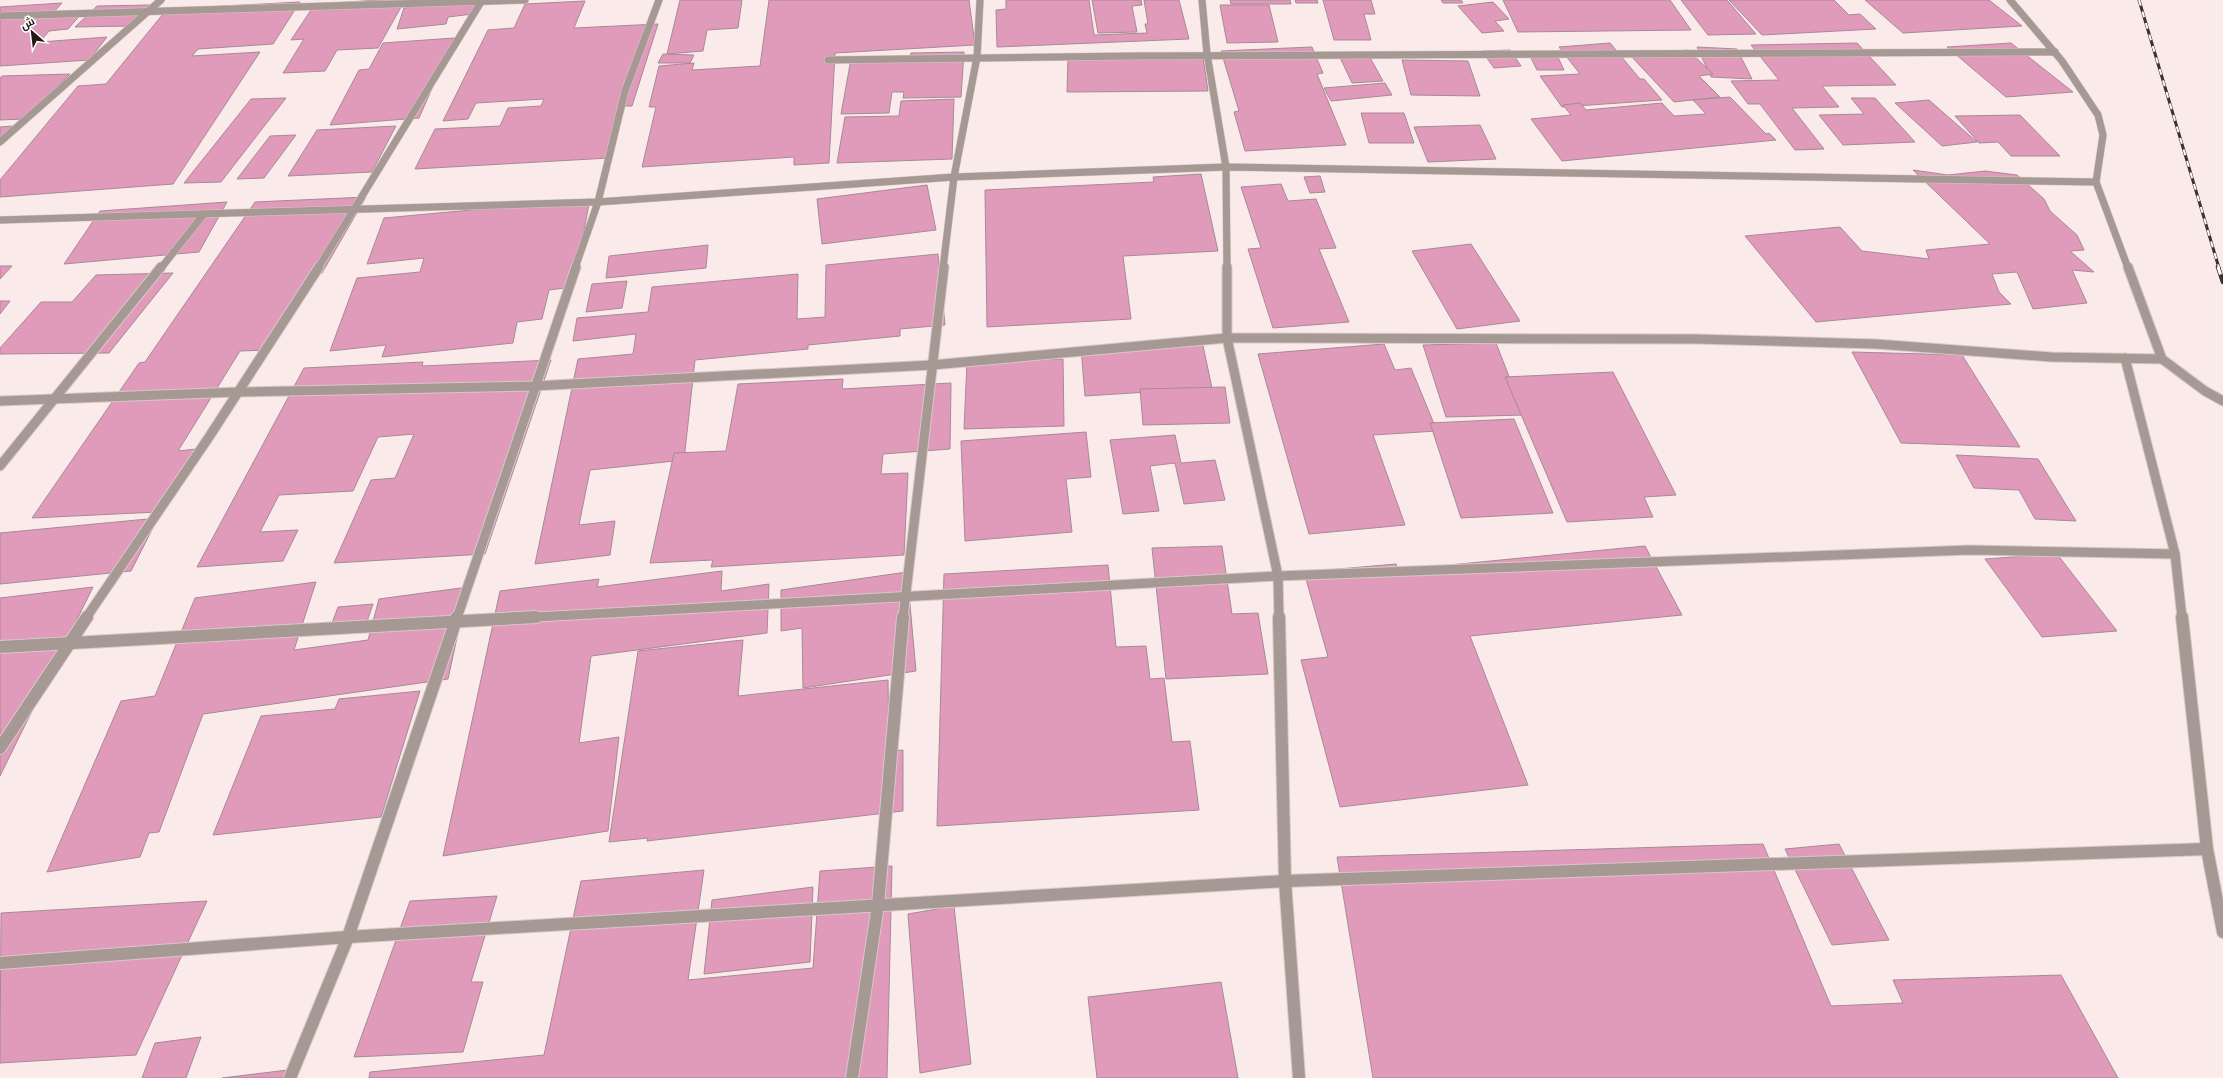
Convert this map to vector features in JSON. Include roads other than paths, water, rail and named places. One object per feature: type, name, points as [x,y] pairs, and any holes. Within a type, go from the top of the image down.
[{"type":"street","points":[[0,142],[161,0]]},
{"type":"street","points":[[0,16],[525,0]]},
{"type":"street","points":[[290,1078],[348,937],[534,386],[598,202],[625,91],[659,0]]},
{"type":"street","points":[[852,1078],[878,905],[905,596],[954,177],[977,57],[980,0]]},
{"type":"street","points":[[1202,0],[1207,54],[1226,167],[1227,338],[1278,576],[1285,881],[1300,1078]]},
{"type":"street","points":[[2010,0],[2055,52],[2088,99],[2102,127],[2102,147],[2096,167],[2096,182],[2162,359],[2205,391],[2223,401]]},
{"type":"street","points":[[0,748],[68,644],[238,392],[354,209],[481,2]]},
{"type":"street","points":[[828,60],[1207,54],[1864,54],[2055,52]]},
{"type":"street","points":[[0,220],[598,202],[954,177],[1226,167],[2096,182]]},
{"type":"street","points":[[0,466],[55,400],[204,214]]},
{"type":"street","points":[[0,401],[238,392],[534,386],[932,365],[1227,338],[1695,339],[1876,344],[2051,357],[2162,359]]},
{"type":"street","points":[[2125,358],[2175,554],[2208,849],[2223,932]]},
{"type":"street","points":[[0,647],[456,620],[1278,576],[1969,550],[2175,554]]},
{"type":"street","points":[[0,963],[348,937],[1285,881],[2208,849]]},
{"type":"railway","points":[[2139,0],[2219,268]]},
{"type":"railway","points":[[2218,267],[2223,282]]}]
